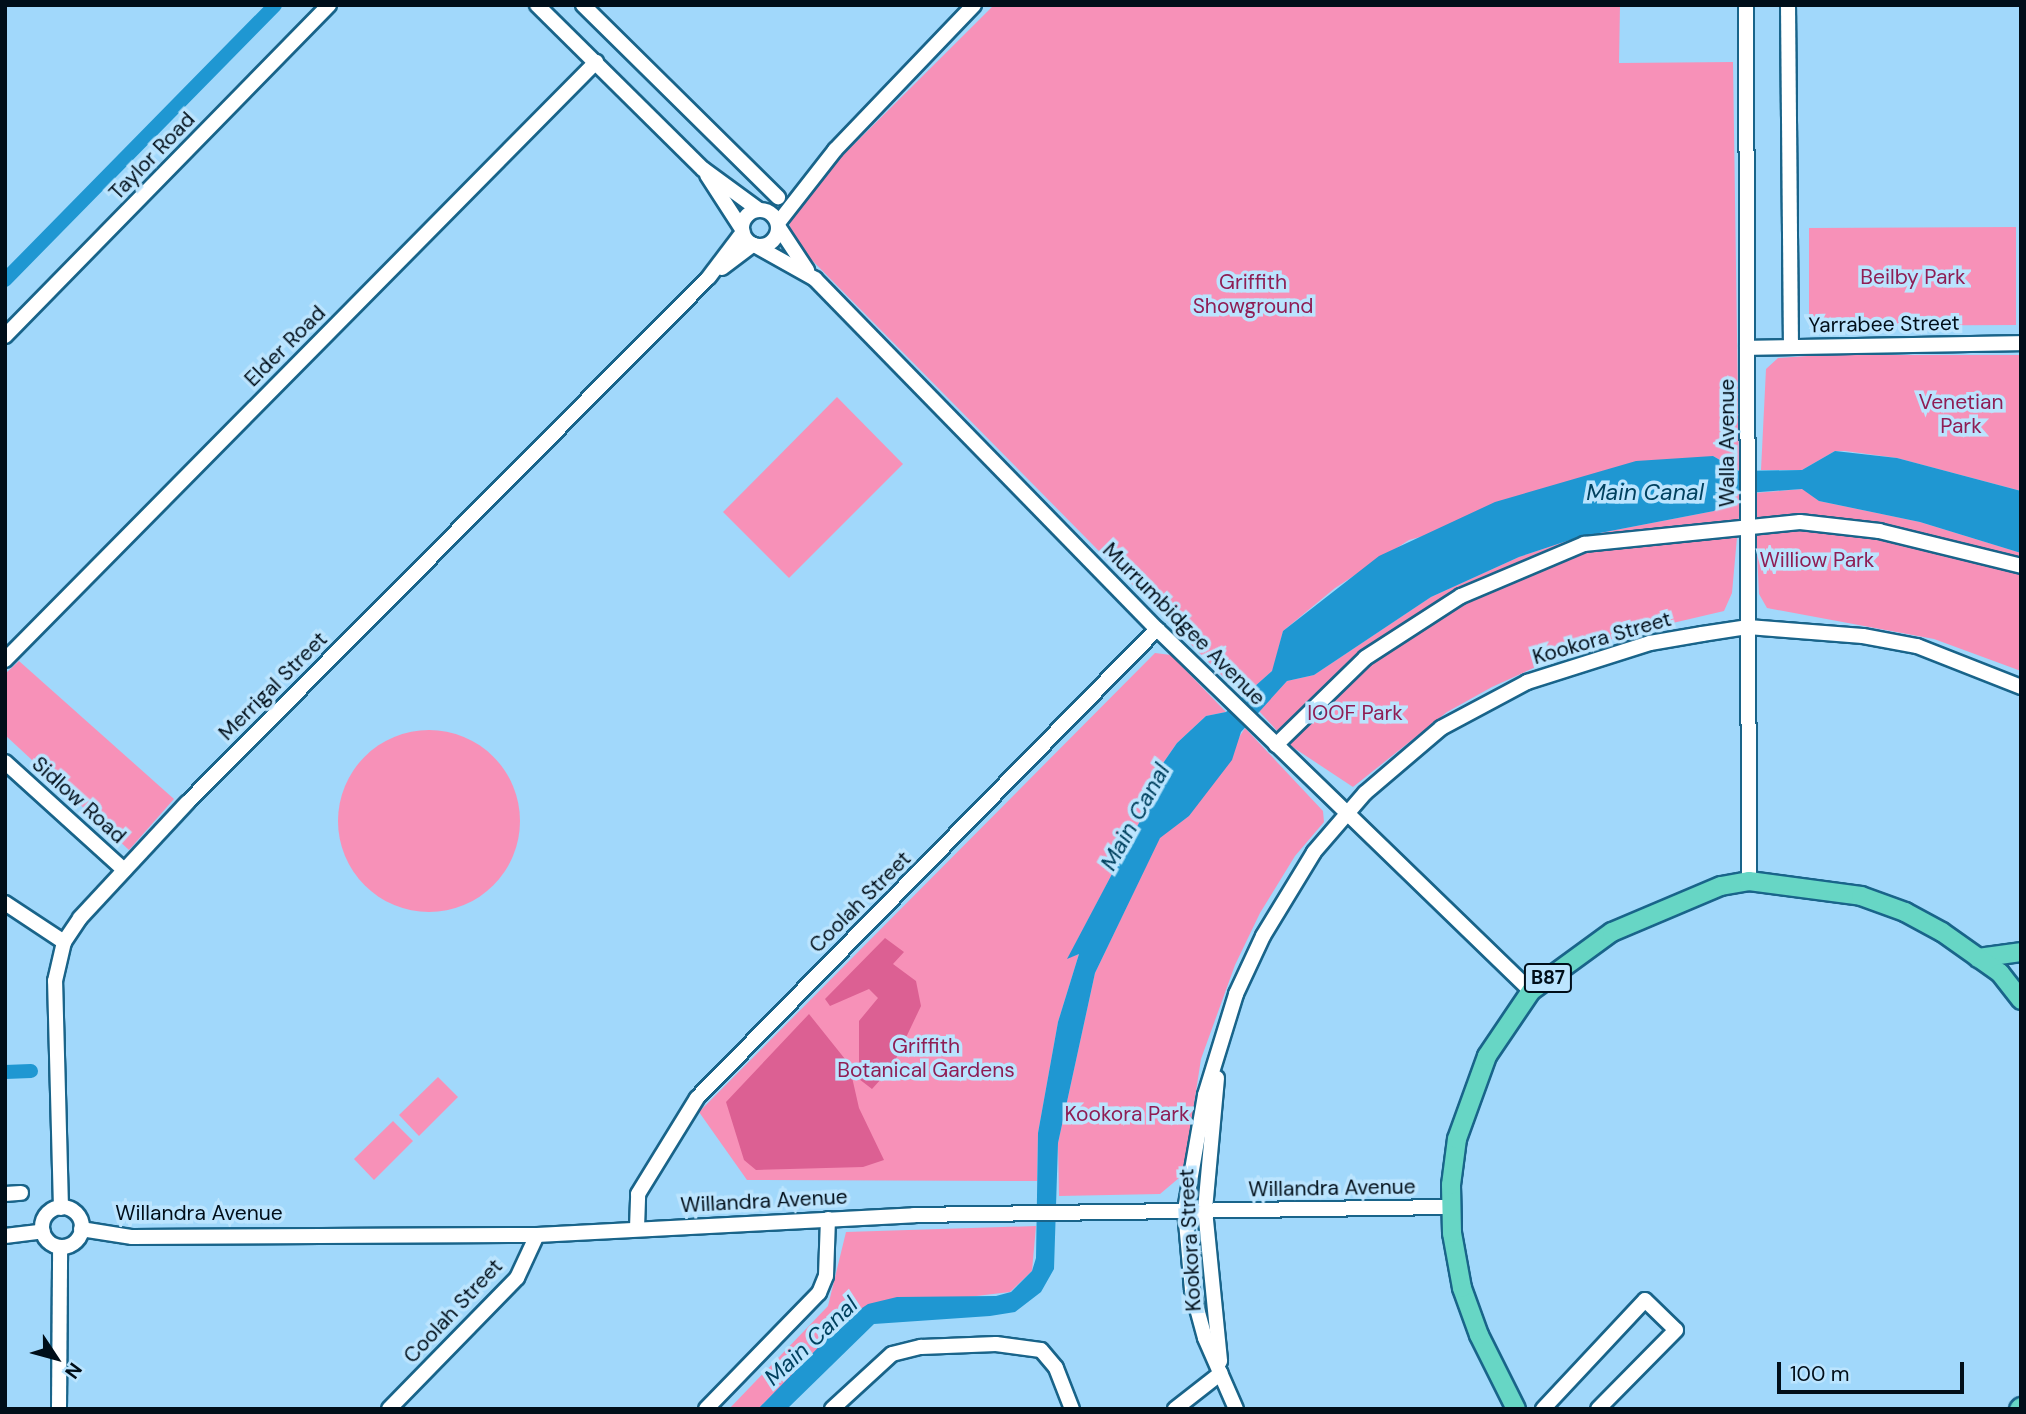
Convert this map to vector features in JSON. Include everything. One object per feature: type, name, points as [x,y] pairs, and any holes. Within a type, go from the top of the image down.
[{"type":"main road","name":"B87","points":[[1516,1409],[1470,1313],[1456,1262],[1450,1207],[1454,1158],[1466,1111],[1487,1056],[1531,991],[1612,932],[1695,896],[1749,881],[1861,896],[1905,912],[2000,973],[2021,1000]]},
{"type":"main road","points":[[1978,957],[2021,952]]},
{"type":"street","name":"Taylor Road","points":[[5,336],[329,5]]},
{"type":"street","points":[[537,5],[703,169],[778,225]]},
{"type":"street","points":[[583,5],[778,197]]},
{"type":"street","name":"Walla Avenue","points":[[1746,5],[1749,881]]},
{"type":"street","points":[[1788,5],[1791,346]]},
{"type":"street","points":[[703,169],[742,231],[755,245],[772,242],[778,225],[835,150],[966,8]]},
{"type":"street","name":"Elder Road","points":[[5,660],[596,62]]},
{"type":"street","points":[[742,231],[745,218],[761,210],[835,150]]},
{"type":"street","name":"Murrumbidgee Avenue","points":[[778,225],[815,279],[1157,629],[1531,991]]},
{"type":"street","name":"Merrigal Street","points":[[61,1208],[55,981],[64,942],[124,870],[709,277],[742,231]]},
{"type":"street","name":"Murrumbidgee Avenue","points":[[755,245],[815,279]]},
{"type":"street","name":"Merrigal Street","points":[[709,277],[755,245]]},
{"type":"street","name":"Yarrabee Street","points":[[1747,348],[2021,343]]},
{"type":"street","points":[[1276,745],[1365,658],[1461,596],[1584,544],[1800,522],[1879,531],[2021,566]]},
{"type":"street","name":"Kookora Street","points":[[1236,1409],[1205,1338],[1192,1290],[1185,1210],[1205,1095],[1227,1022],[1251,958],[1286,894],[1345,813],[1441,728],[1527,682],[1650,643],[1748,627],[1827,631],[1917,646],[2021,687]]},
{"type":"street","name":"Coolah Street","points":[[637,1228],[638,1194],[696,1098],[1157,629]]},
{"type":"street","name":"Sidlow Road","points":[[5,762],[124,870]]},
{"type":"street","points":[[5,903],[64,942]]},
{"type":"street","name":"Kookora Street","points":[[1221,1373],[1205,1210],[1207,1160],[1227,1022]]},
{"type":"street","points":[[5,1194],[21,1193]]},
{"type":"street","name":"Willandra Avenue","points":[[81,1229],[132,1237],[537,1235],[828,1219],[1023,1213],[1450,1207]]},
{"type":"street","points":[[61,1208],[76,1214],[81,1229],[75,1242],[60,1247],[49,1242],[43,1231],[47,1215],[61,1208]]},
{"type":"street","points":[[706,1409],[819,1293],[826,1276],[828,1219]]},
{"type":"street","points":[[5,1236],[43,1231]]},
{"type":"street","name":"Coolah Street","points":[[389,1409],[517,1278],[537,1235]]},
{"type":"street","points":[[59,1409],[60,1247]]},
{"type":"street","points":[[1543,1409],[1645,1300],[1676,1330],[1598,1409]]},
{"type":"street","points":[[832,1409],[892,1354],[921,1347],[996,1345],[1041,1350],[1056,1368],[1072,1409]]},
{"type":"street","points":[[1175,1409],[1221,1373]]},
{"type":"green space","name":"Griffith Showground","points":[[994,5],[1620,5],[1619,63],[1733,62],[1739,471],[1713,456],[1409,540],[1335,588],[1283,631],[1273,670],[1243,697],[793,241],[787,211]]},
{"type":"green space","name":"Beilby Park","points":[[2016,227],[2016,325],[1809,326],[1809,228]]},
{"type":"green space","name":"Venetian Park","points":[[1822,355],[2021,355],[2021,491],[1897,458],[1845,451],[1835,451],[1802,470],[1761,470],[1766,369],[1778,358]]},
{"type":"green space","points":[[837,397],[903,464],[789,578],[723,512]]},
{"type":"green space","name":"Williow Park","points":[[1803,489],[1819,501],[1920,522],[2021,553],[2021,671],[1934,639],[1767,608],[1759,594],[1754,493]]},
{"type":"green space","name":"IOOF Park","points":[[1741,493],[1732,593],[1724,611],[1630,633],[1551,660],[1492,687],[1447,712],[1353,787],[1291,746],[1259,711],[1287,681],[1314,675],[1431,597],[1519,557],[1579,537],[1714,511],[1733,494]]},
{"type":"green space","name":"Griffith Botanical Gardens","points":[[1155,653],[1171,655],[1226,712],[1206,716],[1177,743],[1150,782],[1139,823],[1068,958],[1079,954],[1058,1022],[1038,1133],[1037,1181],[747,1180],[699,1112]]},
{"type":"green space","points":[[19,661],[174,799],[129,850],[5,735],[5,674]]},
{"type":"green space","name":"Kookora Park","points":[[1245,728],[1323,811],[1324,822],[1295,856],[1260,913],[1235,965],[1201,1059],[1184,1169],[1179,1178],[1160,1194],[1059,1196],[1058,1143],[1095,973],[1160,837],[1189,816]]},
{"type":"green space","points":[[429,730],[464,737],[493,757],[513,786],[520,821],[513,856],[493,885],[464,905],[429,912],[394,905],[365,885],[345,856],[338,821],[345,786],[365,757],[394,737]]},
{"type":"green space","points":[[438,1077],[458,1097],[419,1136],[399,1115]]},
{"type":"green space","points":[[393,1121],[413,1141],[374,1180],[354,1159]]},
{"type":"green space","points":[[1036,1226],[1032,1271],[1010,1292],[858,1310],[758,1409],[729,1409],[828,1306],[846,1232]]},
{"type":"shaded area","points":[[885,938],[904,952],[893,964],[916,981],[921,1006],[892,1067],[872,1089],[859,1079],[859,1021],[878,998],[869,989],[830,1006],[825,999]]},
{"type":"shaded area","points":[[809,1014],[849,1064],[859,1108],[884,1160],[863,1167],[756,1170],[744,1160],[726,1102]]},
{"type":"water","name":"Main Canal","points":[[1835,451],[1897,458],[2021,491],[2021,553],[1920,522],[1819,501],[1802,489],[1733,494],[1714,511],[1579,537],[1519,557],[1431,597],[1314,675],[1287,681],[1241,732],[1232,760],[1189,816],[1160,838],[1095,973],[1058,1143],[1054,1269],[1041,1292],[1015,1312],[874,1324],[787,1409],[758,1409],[847,1318],[868,1304],[897,1297],[996,1296],[1011,1292],[1032,1271],[1036,1258],[1038,1133],[1058,1022],[1079,954],[1067,959],[1139,823],[1150,782],[1177,743],[1206,716],[1226,712],[1272,671],[1283,631],[1379,556],[1495,502],[1636,461],[1713,456],[1739,471],[1802,470]]},
{"type":"waterway","points":[[5,280],[275,5]]},
{"type":"waterway","points":[[5,1072],[31,1071]]}]
